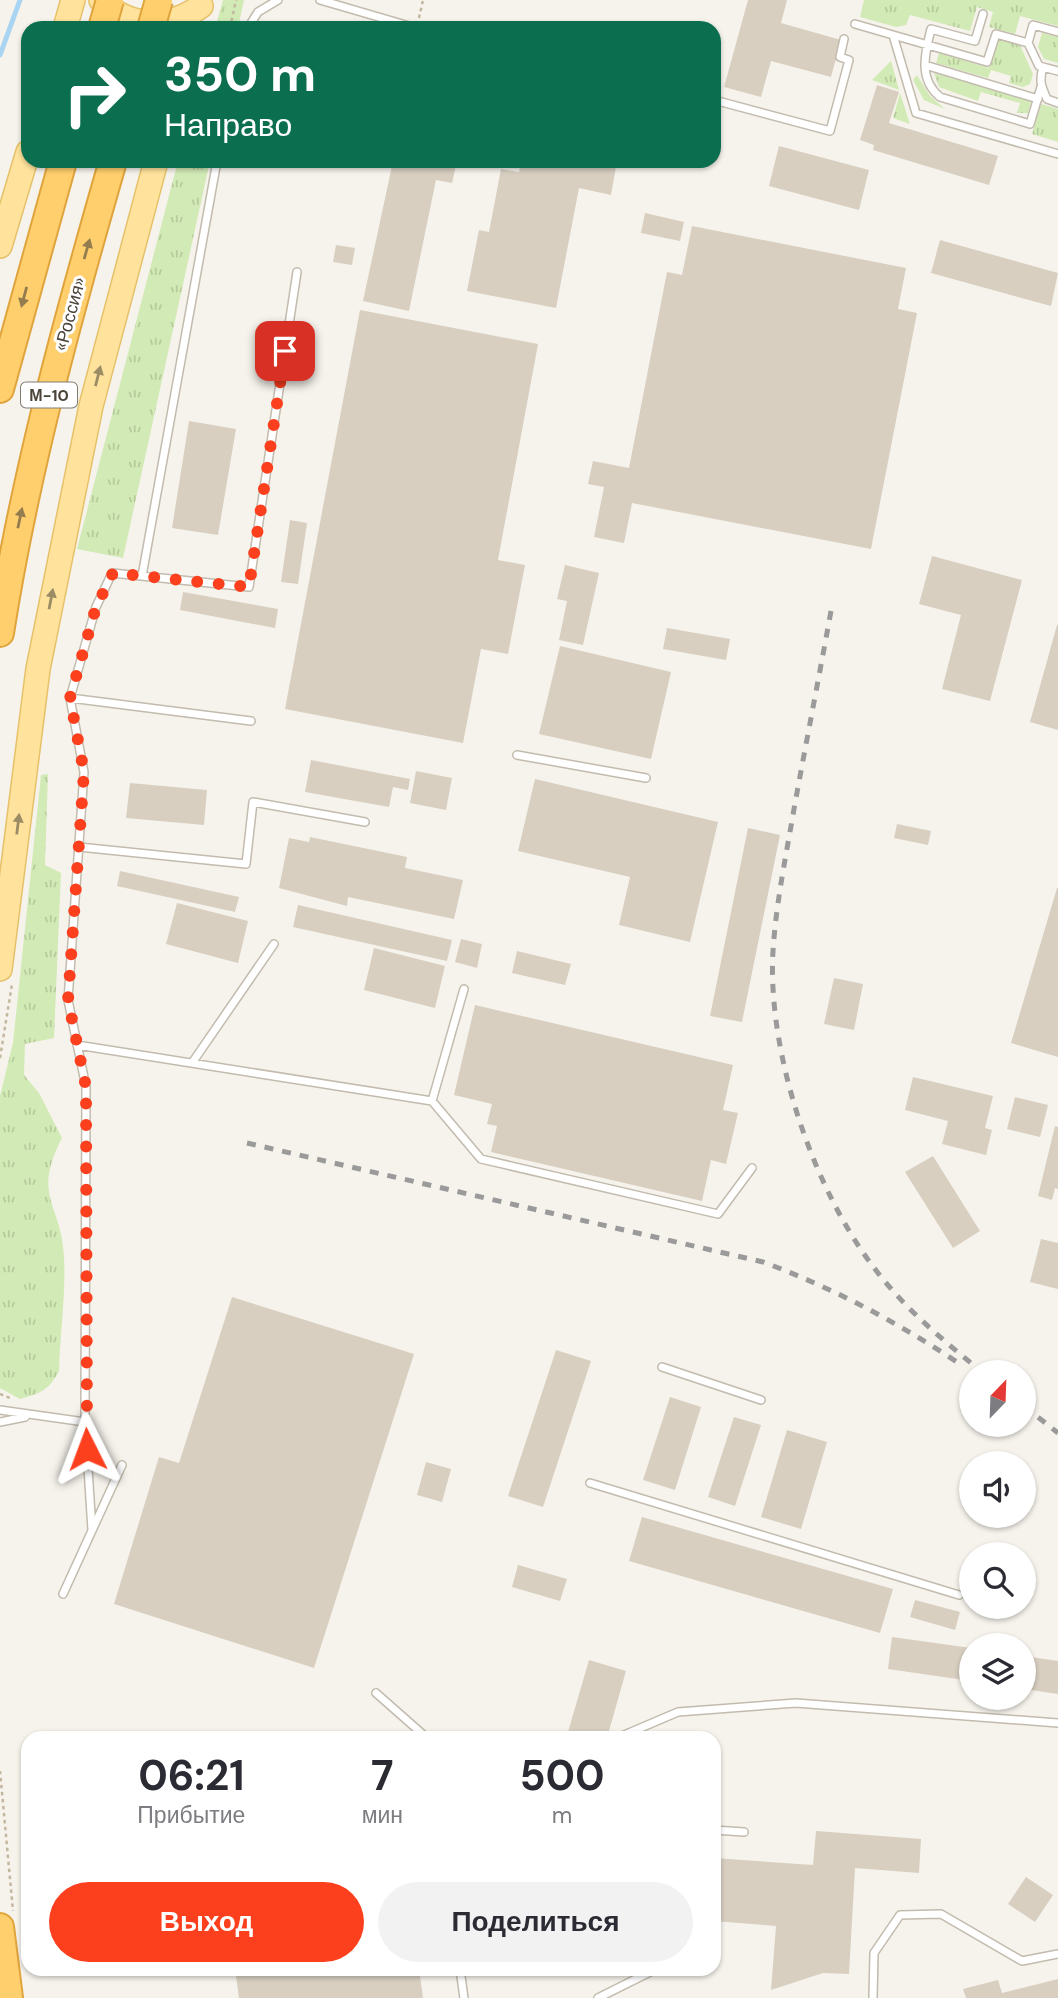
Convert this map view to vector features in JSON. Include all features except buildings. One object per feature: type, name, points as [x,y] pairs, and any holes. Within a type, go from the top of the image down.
[{"type":"highway","points":[[104,21],[110,0]]},
{"type":"highway","points":[[153,21],[159,0]]},
{"type":"highway","name":"М-10","points":[[0,388],[61,168]]},
{"type":"highway","name":"«Россия»","points":[[0,633],[20,518],[51,386],[111,168]]},
{"type":"highway","points":[[7,1923],[9,1998]]},
{"type":"main road","points":[[67,21],[73,0]]},
{"type":"main road","points":[[101,0],[121,15],[142,21]]},
{"type":"main road","points":[[173,21],[202,3]]},
{"type":"main road","points":[[197,21],[202,3]]},
{"type":"main road","points":[[0,246],[23,168]]},
{"type":"main road","points":[[0,969],[38,669],[91,406],[154,168]]},
{"type":"lane","points":[[252,21],[258,12],[278,0]]},
{"type":"lane","points":[[320,0],[393,21]]},
{"type":"lane","points":[[983,14],[975,41],[932,29],[925,65],[926,77],[934,92],[972,107],[1030,124],[1041,87]]},
{"type":"lane","points":[[855,24],[987,62],[996,34],[1028,43]]},
{"type":"lane","points":[[1058,32],[1033,25],[1028,43],[1039,66],[1058,71]]},
{"type":"lane","points":[[893,35],[916,113],[1058,154]]},
{"type":"lane","points":[[721,102],[830,131],[849,60],[839,57],[844,39]]},
{"type":"lane","points":[[925,65],[1038,99]]},
{"type":"lane","points":[[1043,67],[1039,82],[1041,87],[1046,99],[1058,103]]},
{"type":"lane","points":[[142,576],[216,168]]},
{"type":"lane","points":[[92,1530],[85,1422],[86,1087],[68,1000],[84,772],[70,698],[96,607],[113,573],[249,587],[298,272]]},
{"type":"lane","points":[[70,698],[251,721]]},
{"type":"lane","points":[[517,755],[646,778]]},
{"type":"lane","points":[[79,847],[246,864],[253,802],[365,822]]},
{"type":"lane","points":[[192,1063],[274,944]]},
{"type":"lane","points":[[432,1101],[464,989]]},
{"type":"lane","points":[[78,1045],[432,1101],[481,1160],[718,1214],[752,1168]]},
{"type":"lane","points":[[662,1367],[761,1400]]},
{"type":"lane","points":[[0,1410],[85,1422]]},
{"type":"lane","points":[[0,1422],[29,1416]]},
{"type":"lane","points":[[62,1594],[122,1465]]},
{"type":"lane","points":[[590,1483],[959,1595]]},
{"type":"lane","points":[[376,1693],[419,1731]]},
{"type":"lane","points":[[633,1731],[678,1712],[796,1703],[1058,1723]]},
{"type":"lane","points":[[721,1830],[744,1832]]},
{"type":"lane","points":[[873,1998],[874,1953],[900,1915],[942,1914],[1022,1961],[1058,1954]]},
{"type":"lane","points":[[461,1976],[464,1998]]},
{"type":"lane","points":[[597,1998],[642,1976]]},
{"type":"path","points":[[232,21],[236,0]]},
{"type":"path","points":[[418,21],[423,0]]},
{"type":"path","points":[[0,1770],[7,1923]]},
{"type":"green space","points":[[223,0],[244,0],[240,21],[217,21]]},
{"type":"green space","points":[[864,0],[1058,0],[1058,26],[1020,16],[1015,34],[989,27],[993,12],[977,7],[970,31],[910,15],[906,25],[896,27],[860,17]]},
{"type":"green space","points":[[1042,33],[1058,37],[1058,63],[1044,59],[1038,47]]},
{"type":"green space","points":[[998,39],[1020,45],[1033,74],[1030,84],[1023,87],[1009,83],[1011,76],[991,70],[988,78],[936,63],[939,53],[989,68]]},
{"type":"green space","points":[[891,61],[899,90],[872,80]]},
{"type":"green space","points":[[934,73],[1031,101],[1028,113],[1017,113],[1020,103],[981,92],[978,101],[939,87]]},
{"type":"green space","points":[[917,75],[930,96],[945,109],[924,100],[913,80]]},
{"type":"green space","points":[[900,93],[910,124],[893,118]]},
{"type":"green space","points":[[1041,104],[1058,109],[1058,142],[1032,134]]},
{"type":"green space","points":[[176,168],[208,168],[123,558],[77,549]]},
{"type":"green space","points":[[48,774],[45,865],[61,873],[54,1038],[25,1044],[24,1075],[39,1093],[62,1138],[53,1158],[48,1188],[62,1239],[64,1285],[59,1371],[44,1390],[20,1399],[0,1388],[0,1096],[13,1043],[41,775]]},
{"type":"waterway","points":[[0,55],[20,0]]},
{"type":"railway","points":[[831,611],[776,915],[773,990],[778,1032],[786,1075],[814,1160],[853,1237],[899,1298],[968,1360]]},
{"type":"railway","points":[[247,1143],[763,1262],[863,1306],[957,1362]]},
{"type":"railway","points":[[1036,1416],[1058,1433]]},
{"type":"route","points":[[87,1449],[86,1087],[68,1000],[84,772],[70,698],[96,607],[113,573],[249,587],[285,351]]}]
